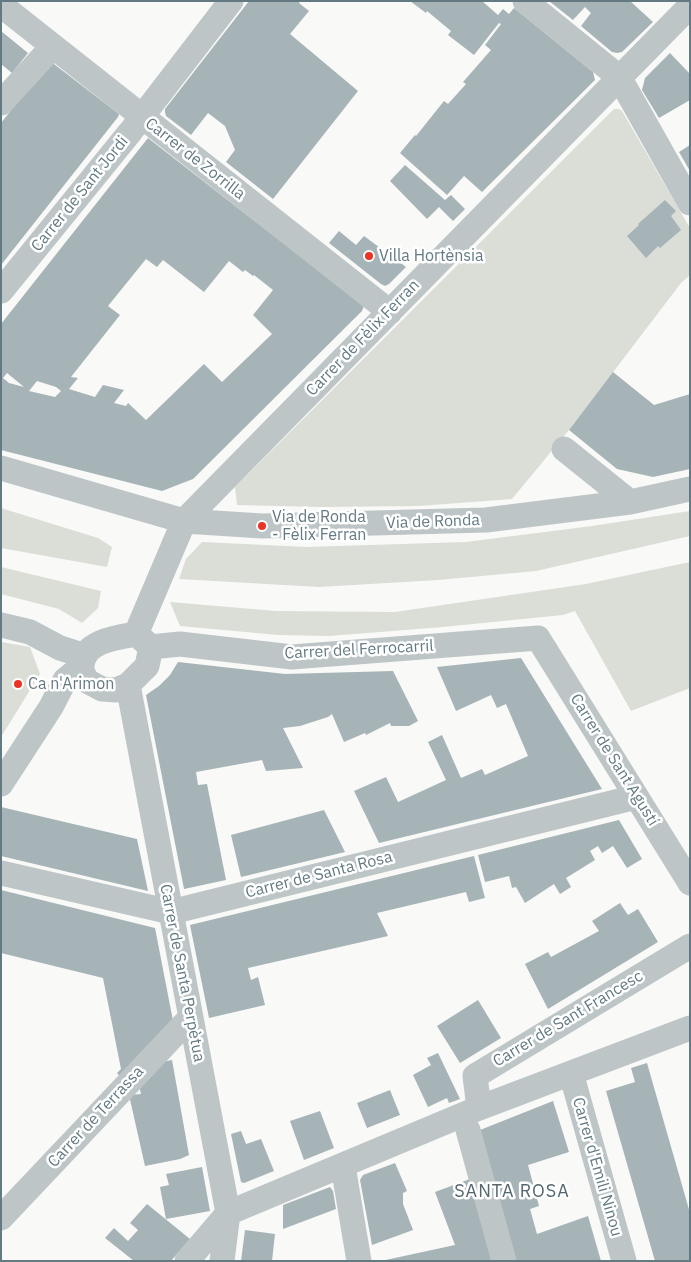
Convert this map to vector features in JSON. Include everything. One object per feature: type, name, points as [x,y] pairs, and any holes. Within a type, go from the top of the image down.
[{"type":"street","name":"Carrer de Sant Jordi","points":[[1,290],[141,117],[231,1]]},
{"type":"street","points":[[525,1],[620,77],[690,202]]},
{"type":"street","name":"Carrer de Zorrilla","points":[[1,5],[390,312]]},
{"type":"street","name":"Carrer de Fèlix Ferran","points":[[184,520],[690,6]]},
{"type":"street","points":[[1,103],[53,46]]},
{"type":"street","points":[[564,450],[630,502]]},
{"type":"street","name":"Via de Ronda","points":[[1,468],[184,520],[262,526],[486,520],[630,502],[690,489]]},
{"type":"street","points":[[1,625],[30,632],[83,662],[87,681],[102,689],[116,690],[128,685],[147,666],[144,640],[184,520]]},
{"type":"street","points":[[1,784],[52,707],[65,680],[83,662],[90,650],[98,643],[114,638],[144,640]]},
{"type":"street","name":"Carrer del Ferrocarril","points":[[144,640],[292,657],[538,638]]},
{"type":"street","name":"Carrer de Sant Agustí","points":[[538,638],[690,883]]},
{"type":"street","name":"Carrer de Santa Perpètua","points":[[128,685],[228,1213],[222,1261]]},
{"type":"street","name":"Carrer de Santa Rosa","points":[[1,872],[171,912],[636,796]]},
{"type":"street","name":"Carrer de Sant Francesc","points":[[479,1108],[475,1076],[690,946]]},
{"type":"street","name":"Carrer de Terrassa","points":[[1,1218],[191,1017]]},
{"type":"street","points":[[187,1261],[228,1213],[479,1108],[690,1028]]},
{"type":"street","name":"Carrer d'Emili Ninou","points":[[571,1073],[624,1261]]},
{"type":"street","points":[[468,1130],[504,1261]]},
{"type":"street","points":[[343,1166],[359,1261]]},
{"type":"shaded area","points":[[614,109],[622,111],[690,228],[690,275],[681,283],[569,430],[512,499],[419,506],[322,507],[237,505],[235,487]]},
{"type":"shaded area","points":[[1,508],[98,538],[112,547],[107,567],[1,548]]},
{"type":"shaded area","points":[[690,511],[690,536],[536,571],[438,580],[319,587],[179,579],[186,559],[202,542],[307,547],[466,542]]},
{"type":"shaded area","points":[[690,562],[690,688],[631,711],[575,611],[563,615],[443,627],[329,636],[278,635],[180,626],[170,602],[276,611],[395,612],[586,584]]},
{"type":"shaded area","points":[[1,567],[101,591],[98,608],[82,623],[59,609],[1,594]]},
{"type":"shaded area","name":"Ca n'Arimon","points":[[1,642],[30,647],[40,674],[1,737]]},
{"type":"building","points":[[249,1],[300,1],[299,3],[309,11],[290,34],[358,91],[273,199],[226,162],[235,150],[225,126],[208,113],[191,135],[166,116],[165,112],[165,109]]},
{"type":"building","points":[[410,1],[482,1],[498,15],[503,9],[509,14],[514,8],[593,72],[595,80],[482,192],[464,176],[447,195],[400,153],[444,101],[448,104],[466,84],[463,82],[491,50],[485,45],[501,24],[499,23],[474,55],[448,35],[451,31],[427,11],[426,13]]},
{"type":"building","points":[[549,1],[630,1],[653,22],[622,52],[612,52],[581,26],[591,13],[585,7],[573,20]]},
{"type":"building","points":[[1,31],[28,53],[12,73],[1,64]]},
{"type":"building","points":[[670,53],[690,74],[690,100],[659,118],[642,90],[645,78]]},
{"type":"building","points":[[50,61],[119,114],[1,265],[1,123]]},
{"type":"building","points":[[148,138],[364,306],[362,311],[193,479],[162,491],[1,450],[1,324]],"holes":[[[146,259],[157,267],[163,260],[204,292],[229,261],[243,272],[245,270],[254,275],[273,290],[253,315],[272,334],[222,382],[204,364],[146,420],[128,403],[126,406],[114,403],[124,390],[103,385],[95,397],[69,389],[78,378],[71,377],[120,315],[108,306]],[[7,373],[24,387],[9,383],[3,378]],[[37,381],[56,387],[61,391],[55,397],[29,391]]]},
{"type":"building","points":[[690,145],[690,171],[679,152]]},
{"type":"building","points":[[405,165],[445,200],[451,195],[465,209],[453,221],[439,207],[427,219],[390,181]]},
{"type":"building","points":[[665,200],[676,211],[671,216],[681,230],[660,248],[658,246],[646,258],[627,236]]},
{"type":"building","name":"Villa Hortènsia","points":[[339,231],[356,245],[364,236],[406,267],[389,284],[385,286],[381,284],[329,243]]},
{"type":"building","points":[[613,372],[654,405],[690,394],[690,469],[653,477],[617,469],[569,430]]},
{"type":"building","points":[[521,658],[602,789],[379,843],[354,791],[386,777],[398,802],[446,780],[428,742],[442,735],[461,778],[482,769],[485,775],[528,756],[506,704],[497,708],[491,695],[456,711],[437,667]]},
{"type":"building","points":[[178,662],[285,674],[393,671],[418,721],[409,726],[391,726],[390,723],[366,735],[365,733],[344,742],[332,714],[300,726],[283,728],[303,768],[266,771],[262,760],[196,772],[198,785],[207,784],[226,880],[184,889],[146,695],[170,675]]},
{"type":"building","points":[[1,807],[137,839],[148,891],[1,856]]},
{"type":"building","points":[[324,810],[345,852],[241,877],[231,835]]},
{"type":"building","points":[[619,820],[642,859],[627,868],[613,846],[602,853],[598,846],[590,851],[595,860],[566,878],[571,887],[560,894],[554,884],[525,903],[516,887],[512,888],[509,876],[485,882],[478,855]]},
{"type":"building","points":[[474,856],[485,898],[469,902],[466,892],[377,913],[388,936],[248,968],[251,980],[258,977],[265,1005],[209,1018],[190,925]]},
{"type":"building","points":[[1,890],[155,928],[174,1026],[122,1079],[117,1073],[121,1069],[103,978],[1,953]]},
{"type":"building","points":[[620,903],[628,915],[638,909],[658,942],[548,1009],[525,964],[548,952],[551,957],[599,931],[592,921]]},
{"type":"building","points":[[478,1000],[501,1038],[460,1063],[437,1026]]},
{"type":"building","points":[[438,1053],[460,1099],[449,1103],[447,1098],[428,1107],[413,1075],[431,1065],[427,1058]]},
{"type":"building","points":[[172,1060],[189,1155],[180,1159],[145,1166],[129,1095],[141,1094],[139,1086],[161,1062]]},
{"type":"building","points":[[647,1063],[690,1213],[690,1261],[655,1261],[606,1091],[635,1082],[631,1068]]},
{"type":"building","points":[[390,1090],[400,1115],[367,1128],[357,1103]]},
{"type":"building","points":[[553,1101],[569,1152],[528,1165],[539,1206],[530,1209],[537,1234],[588,1216],[601,1261],[511,1261],[475,1132]]},
{"type":"building","points":[[320,1111],[334,1148],[304,1160],[290,1121]]},
{"type":"building","points":[[241,1131],[246,1144],[261,1139],[274,1171],[244,1183],[241,1182],[231,1134]]},
{"type":"building","points":[[395,1163],[407,1191],[403,1193],[403,1204],[413,1230],[372,1245],[360,1180],[363,1175]]},
{"type":"building","points":[[202,1167],[210,1211],[166,1219],[160,1187],[169,1185],[166,1174]]},
{"type":"building","points":[[478,1176],[501,1261],[381,1261],[455,1245],[435,1192]]},
{"type":"building","points":[[330,1187],[333,1191],[336,1209],[283,1229],[283,1205]]},
{"type":"building","points":[[147,1204],[190,1239],[171,1261],[134,1261],[105,1238],[114,1228],[128,1241],[138,1230],[130,1223]]},
{"type":"building","points":[[245,1230],[275,1234],[272,1261],[241,1261]]},
{"type":"place","name":"Villa Hortènsia","points":[[369,256]]},
{"type":"place","name":"Via de Ronda - Fèlix Ferran","points":[[262,526]]},
{"type":"place","name":"Ca n'Arimon","points":[[18,684]]},
{"type":"district","name":"SANTA ROSA","points":[[512,1192]]}]
